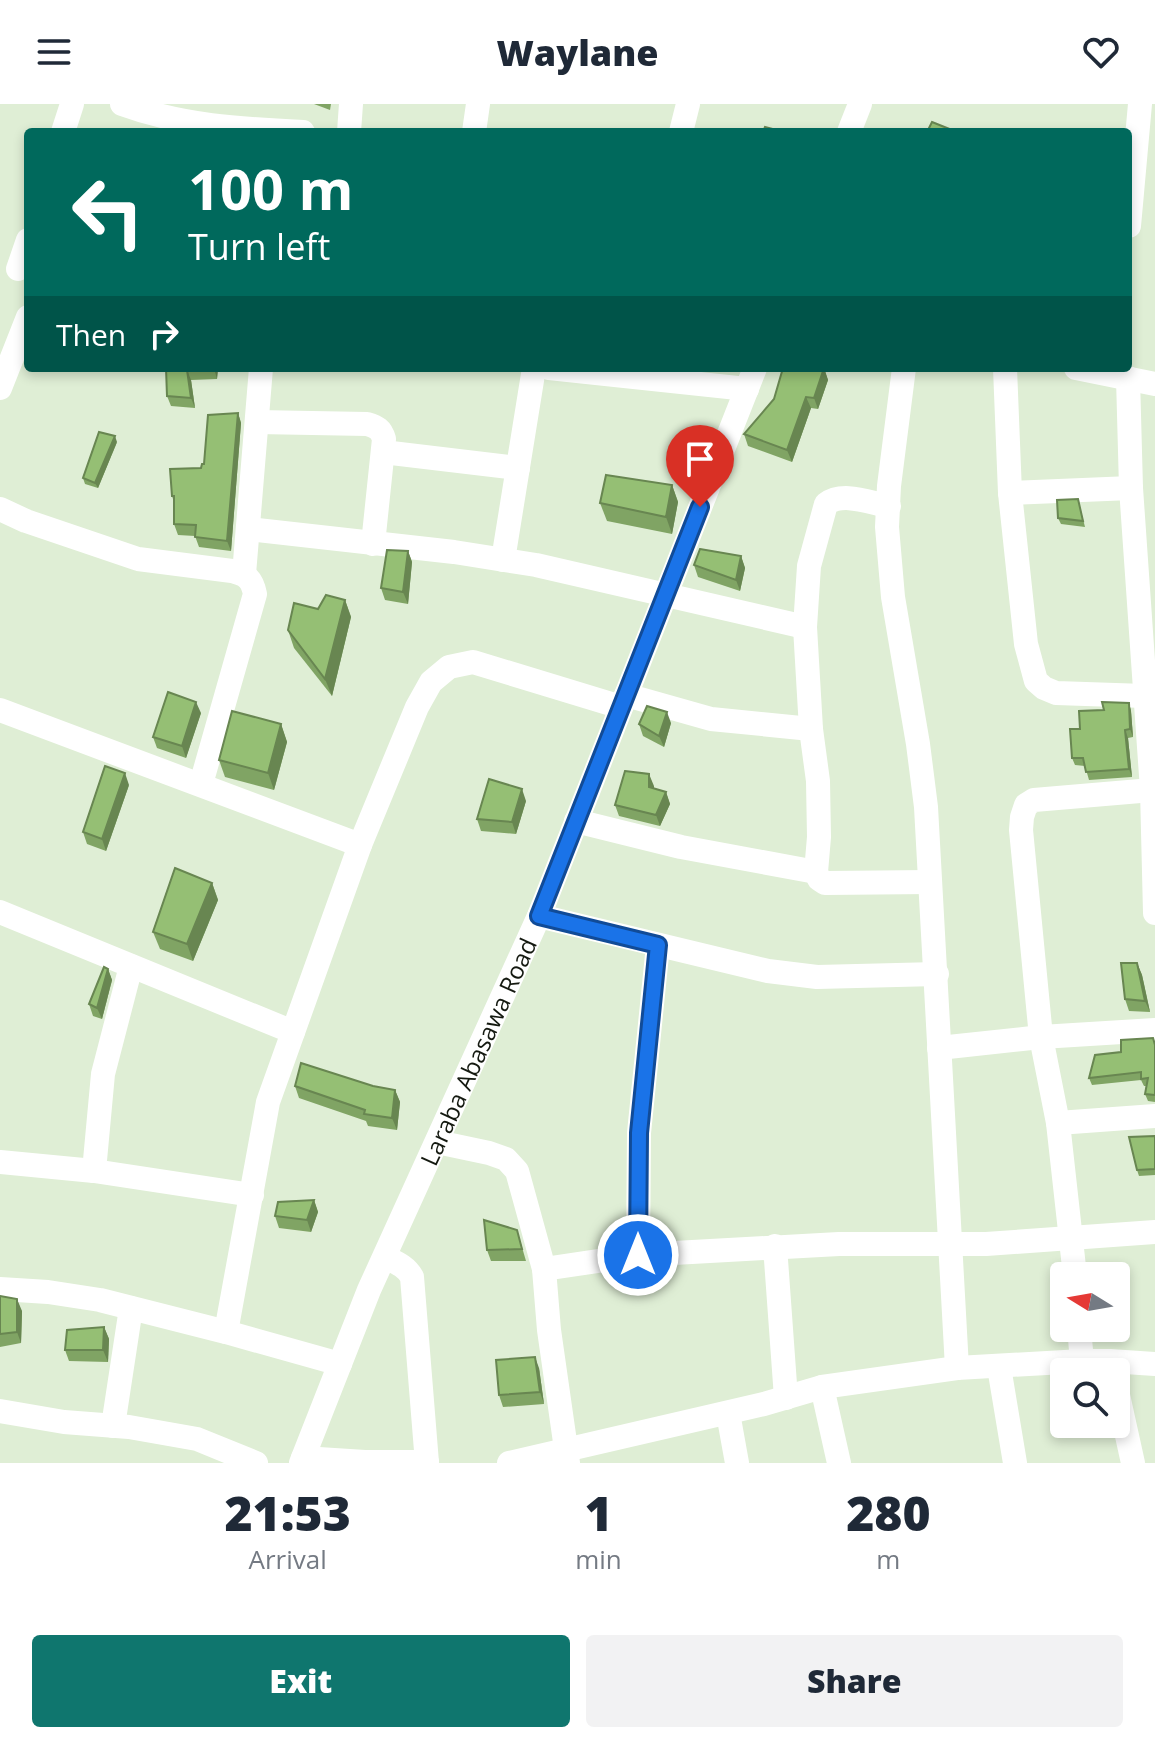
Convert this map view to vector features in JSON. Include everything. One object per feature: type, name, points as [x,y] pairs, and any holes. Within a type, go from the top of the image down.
[{"type":"street","points":[[64,128],[72,104]]},
{"type":"street","points":[[122,104],[204,126],[237,128]]},
{"type":"street","points":[[349,128],[351,104]]},
{"type":"street","points":[[475,128],[478,104]]},
{"type":"street","points":[[682,128],[688,104]]},
{"type":"street","points":[[851,128],[860,104]]},
{"type":"street","points":[[1132,212],[1146,144],[1140,104]]},
{"type":"street","points":[[15,267],[24,248]]},
{"type":"street","points":[[0,388],[24,327]]},
{"type":"street","points":[[244,574],[261,372]]},
{"type":"street","points":[[503,560],[533,372]]},
{"type":"street","points":[[622,372],[751,379]]},
{"type":"street","points":[[903,372],[887,527],[893,597],[926,807],[957,1368]]},
{"type":"street","points":[[1005,372],[1010,493],[1026,644],[1036,681],[1056,693],[1145,696]]},
{"type":"street","points":[[1097,372],[1155,384]]},
{"type":"street","points":[[1128,378],[1131,488],[1152,790],[1155,913]]},
{"type":"street","name":"Laraba Abasawa Road","points":[[302,1460],[385,1257],[539,916],[751,379]]},
{"type":"street","points":[[257,422],[367,424],[382,431],[383,452],[373,544]]},
{"type":"street","points":[[383,452],[518,468]]},
{"type":"street","points":[[1010,493],[1131,488]]},
{"type":"street","points":[[889,506],[833,498],[826,504],[809,566],[805,627],[811,729],[818,781],[816,872],[825,883],[930,882]]},
{"type":"street","points":[[0,509],[26,521],[138,559],[244,574],[252,581],[255,594],[201,784]]},
{"type":"street","points":[[248,529],[454,552],[536,565],[805,627]]},
{"type":"street","points":[[226,1332],[268,1102],[360,845],[417,707],[431,682],[449,667],[473,662],[623,701],[711,719],[811,729]]},
{"type":"street","points":[[0,710],[360,845]]},
{"type":"street","points":[[1074,1262],[1058,1123],[1041,1037],[1022,817],[1026,805],[1034,800],[1152,790]]},
{"type":"street","points":[[576,821],[681,847],[816,872]]},
{"type":"street","points":[[0,912],[293,1032]]},
{"type":"street","points":[[539,916],[768,971],[817,977],[937,974]]},
{"type":"street","points":[[638,1255],[639,1133],[658,945]]},
{"type":"street","points":[[94,1171],[103,1074],[131,966]]},
{"type":"street","points":[[939,1048],[1041,1037],[1155,1030]]},
{"type":"street","points":[[1058,1123],[1155,1116]]},
{"type":"street","points":[[437,1142],[498,1156],[506,1159],[517,1171],[544,1269],[549,1330],[567,1457]]},
{"type":"street","points":[[0,1162],[94,1171],[252,1195]]},
{"type":"street","points":[[544,1269],[638,1255],[775,1246],[950,1245],[1155,1232]]},
{"type":"street","points":[[775,1246],[786,1398]]},
{"type":"street","points":[[302,1460],[427,1462],[412,1277],[403,1266],[385,1257]]},
{"type":"street","points":[[0,1289],[100,1300],[340,1364]]},
{"type":"street","points":[[113,1426],[131,1308]]},
{"type":"street","points":[[509,1463],[567,1457],[822,1387],[957,1368],[1050,1363]]},
{"type":"street","points":[[1130,1366],[1155,1364]]},
{"type":"street","points":[[999,1367],[1015,1463]]},
{"type":"street","points":[[822,1387],[839,1463]]},
{"type":"street","points":[[0,1411],[197,1439],[256,1463]]},
{"type":"street","points":[[728,1413],[737,1463]]},
{"type":"street","points":[[1127,1438],[1133,1463]]},
{"type":"building","points":[[932,122],[947,128],[929,128]]},
{"type":"building","points":[[166,372],[187,372],[191,398],[167,396]]},
{"type":"building","points":[[782,372],[823,372],[814,398],[806,397],[787,450],[744,434],[774,399]]},
{"type":"building","points":[[238,413],[227,541],[195,537],[196,525],[174,524],[170,469],[201,468],[204,464],[208,415]]},
{"type":"building","points":[[99,432],[115,436],[95,483],[83,478]]},
{"type":"building","points":[[606,475],[672,485],[666,517],[600,503]]},
{"type":"building","points":[[1078,499],[1083,521],[1058,518],[1057,500]]},
{"type":"building","points":[[700,549],[741,556],[736,580],[694,565]]},
{"type":"building","points":[[387,550],[408,551],[403,592],[381,588]]},
{"type":"building","points":[[326,595],[345,600],[325,679],[288,630],[294,603],[318,609]]},
{"type":"building","points":[[168,692],[196,702],[182,746],[153,737]]},
{"type":"building","points":[[1102,702],[1129,703],[1130,729],[1125,730],[1129,769],[1086,772],[1083,758],[1072,758],[1070,729],[1080,729],[1079,711],[1104,710]]},
{"type":"building","points":[[647,706],[667,712],[659,736],[639,724]]},
{"type":"building","points":[[232,711],[281,724],[268,773],[219,760]]},
{"type":"building","points":[[105,766],[125,773],[102,839],[83,832]]},
{"type":"building","points":[[625,771],[649,774],[649,787],[666,792],[656,815],[615,805]]},
{"type":"building","points":[[489,779],[522,789],[512,822],[477,819]]},
{"type":"building","points":[[175,868],[212,883],[187,944],[153,932]]},
{"type":"building","points":[[1121,963],[1137,963],[1145,1001],[1125,999]]},
{"type":"building","points":[[104,967],[108,969],[97,1008],[89,1004]]},
{"type":"building","points":[[1153,1038],[1155,1095],[1145,1094],[1148,1078],[1141,1079],[1141,1072],[1089,1078],[1095,1055],[1121,1052],[1121,1040]]},
{"type":"building","points":[[301,1063],[395,1090],[392,1118],[364,1114],[365,1110],[295,1086]]},
{"type":"building","points":[[1155,1136],[1155,1169],[1137,1170],[1129,1137]]},
{"type":"building","points":[[314,1200],[307,1220],[275,1216],[278,1202]]},
{"type":"building","points":[[484,1220],[517,1230],[522,1249],[487,1250]]},
{"type":"building","points":[[0,1296],[17,1299],[17,1332],[0,1334]]},
{"type":"building","points":[[104,1327],[103,1350],[65,1350],[67,1330]]},
{"type":"building","points":[[535,1357],[540,1392],[499,1395],[496,1360]]},
{"type":"route","points":[[638,1255],[639,1133],[658,945],[539,916],[700,507]]}]
